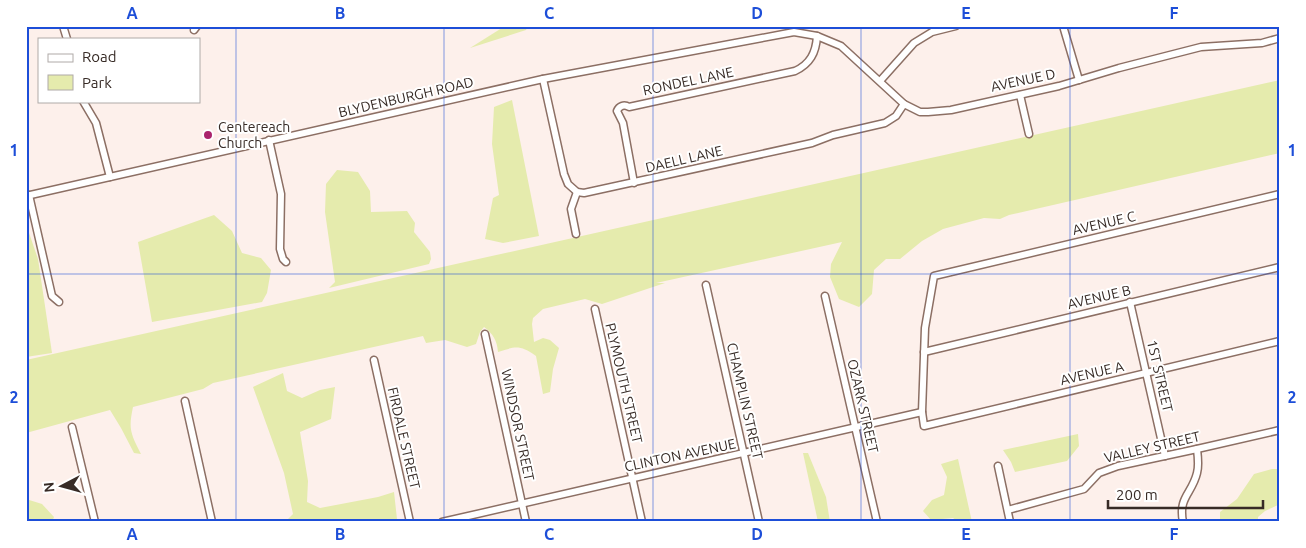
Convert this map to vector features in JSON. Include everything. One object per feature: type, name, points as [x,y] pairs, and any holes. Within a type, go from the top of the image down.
[{"type":"street","points":[[880,81],[914,43],[932,32],[956,26]]},
{"type":"street","points":[[1063,26],[1079,80]]},
{"type":"street","name":"AVENUE D","points":[[793,29],[841,46],[904,104],[920,112],[938,112],[1020,95],[1201,47],[1262,43],[1280,38]]},
{"type":"street","name":"BLYDENBURGH ROAD","points":[[28,196],[543,79],[793,29]]},
{"type":"street","name":"RONDEL LANE","points":[[634,183],[623,123],[617,112],[620,107],[629,107],[795,71],[811,60],[817,46],[817,36]]},
{"type":"street","points":[[543,79],[564,174],[568,184],[577,192],[571,209],[576,234]]},
{"type":"street","points":[[1020,95],[1029,134]]},
{"type":"street","points":[[84,102],[96,123],[110,177]]},
{"type":"street","name":"DAELL LANE","points":[[577,192],[590,193],[812,143],[833,135],[878,126],[892,120],[904,104]]},
{"type":"street","points":[[269,140],[281,194],[280,249],[286,262]]},
{"type":"street","name":"AVENUE C","points":[[924,352],[925,328],[934,276],[1280,194]]},
{"type":"street","points":[[28,196],[52,296],[59,302]]},
{"type":"street","name":"AVENUE B","points":[[924,352],[1280,267]]},
{"type":"street","name":"CHAMPLIN STREET","points":[[706,285],[759,522]]},
{"type":"street","name":"OZARK STREET","points":[[825,296],[877,522]]},
{"type":"street","name":"1ST STREET","points":[[1130,302],[1165,456]]},
{"type":"street","name":"PLYMOUTH STREET","points":[[595,309],[642,522]]},
{"type":"street","name":"WINDSOR STREET","points":[[485,334],[526,522]]},
{"type":"street","name":"AVENUE A","points":[[922,412],[924,426],[1280,341]]},
{"type":"street","points":[[922,412],[924,352]]},
{"type":"street","name":"FIRDALE STREET","points":[[374,360],[410,522]]},
{"type":"street","points":[[184,401],[212,522]]},
{"type":"street","name":"CLINTON AVENUE","points":[[442,522],[922,412]]},
{"type":"street","points":[[72,427],[95,522]]},
{"type":"street","name":"VALLEY STREET","points":[[1008,510],[1084,489],[1099,473],[1110,468],[1280,430]]},
{"type":"street","points":[[1183,522],[1181,508],[1198,472],[1197,449]]},
{"type":"street","points":[[998,466],[1010,522]]},
{"type":"green space","points":[[505,26],[528,26],[526,30],[470,48]]},
{"type":"green space","points":[[1280,80],[1280,153],[1009,215],[1000,219],[984,218],[943,229],[922,241],[900,259],[886,259],[874,270],[872,294],[859,307],[839,299],[830,277],[831,264],[842,242],[656,283],[665,283],[602,304],[585,299],[543,309],[533,318],[534,342],[543,338],[550,340],[559,348],[553,369],[550,392],[543,394],[536,356],[522,348],[498,352],[494,338],[484,327],[476,344],[467,347],[445,340],[426,343],[423,336],[213,383],[203,389],[133,407],[131,432],[141,454],[134,453],[110,410],[26,433],[26,360]]},
{"type":"green space","points":[[512,100],[539,236],[503,243],[485,239],[493,198],[499,195],[492,144],[494,107]]},
{"type":"green space","points":[[337,170],[358,172],[370,191],[371,212],[407,211],[415,223],[414,232],[430,252],[431,259],[429,264],[329,288],[335,282],[325,212],[326,184]]},
{"type":"green space","points":[[214,215],[232,231],[242,253],[261,258],[271,270],[267,293],[262,302],[152,322],[138,242]]},
{"type":"green space","points":[[26,224],[38,259],[52,353],[26,357]]},
{"type":"green space","points":[[283,373],[287,391],[302,398],[320,390],[335,387],[331,419],[300,432],[308,481],[307,502],[320,508],[378,497],[394,492],[397,519],[389,522],[285,522],[293,514],[284,473],[253,387]]},
{"type":"green space","points":[[1078,434],[1079,446],[1067,461],[1015,472],[1003,450]]},
{"type":"green space","points":[[803,453],[808,453],[826,497],[830,522],[818,522]]},
{"type":"green space","points":[[958,459],[972,522],[959,522],[953,518],[931,520],[923,511],[932,500],[944,495],[947,477],[941,464]]},
{"type":"green space","points":[[1272,469],[1280,469],[1280,504],[1265,511],[1258,517],[1258,522],[1220,522],[1220,512],[1237,499],[1254,474]]},
{"type":"green space","points":[[26,499],[42,504],[54,517],[52,522],[26,522]]},
{"type":"place","name":"Centereach Church","points":[[208,135]]}]
